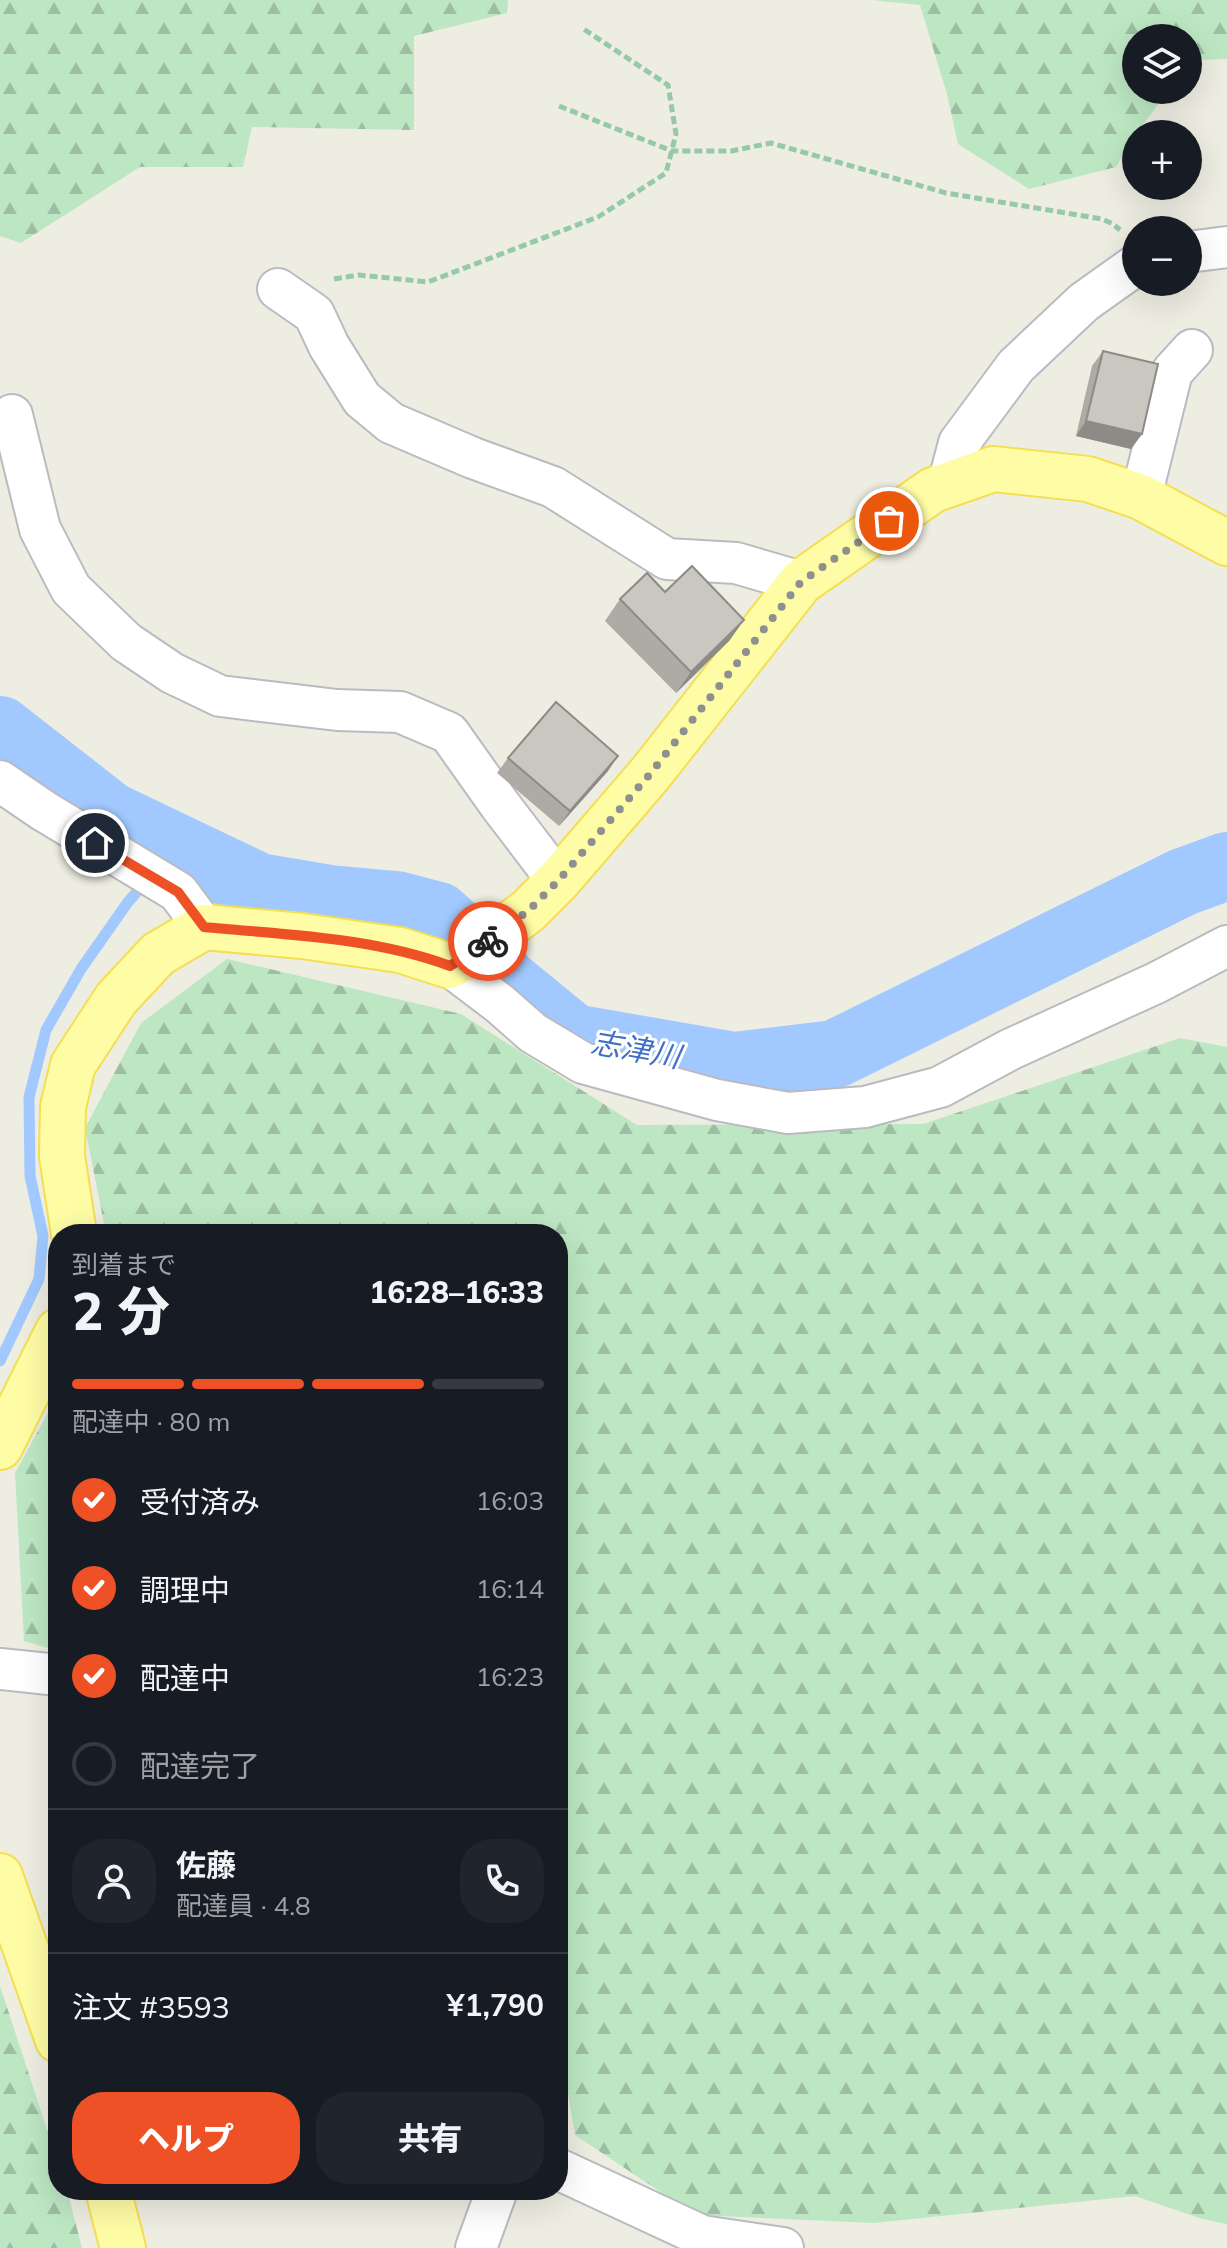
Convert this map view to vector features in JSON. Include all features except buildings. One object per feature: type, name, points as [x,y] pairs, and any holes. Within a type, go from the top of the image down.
[{"type":"main road","points":[[72,1224],[62,1156],[63,1107],[73,1065],[116,999],[158,954],[204,927],[302,936],[458,962],[543,896],[650,774],[801,582],[933,490],[993,469],[1088,479],[1141,497],[1227,543]]},
{"type":"main road","points":[[0,1447],[48,1351]]},
{"type":"main road","points":[[0,1876],[48,2012]]},
{"type":"main road","points":[[111,2200],[123,2248]]},
{"type":"street","points":[[1202,250],[1227,247]]},
{"type":"street","points":[[948,485],[959,443],[1016,366],[1084,302],[1122,259]]},
{"type":"street","points":[[278,289],[314,314],[329,346],[362,399],[391,423],[473,458],[553,487],[667,559],[736,563],[801,582]]},
{"type":"street","points":[[1141,497],[1172,372],[1192,350]]},
{"type":"street","points":[[12,415],[40,529],[71,589],[126,642],[172,673],[220,696],[337,710],[400,712],[449,733],[500,805],[543,896]]},
{"type":"street","points":[[0,781],[178,892],[204,927]]},
{"type":"street","points":[[458,962],[533,1033],[583,1063],[717,1100],[788,1113],[865,1107],[940,1087],[1011,1049],[1156,983],[1227,946]]},
{"type":"street","points":[[0,1669],[48,1674]]},
{"type":"street","points":[[568,2174],[702,2236],[783,2248]]},
{"type":"street","points":[[476,2248],[493,2200]]},
{"type":"path","points":[[278,289],[359,275],[428,282],[598,217],[666,173],[676,134],[668,85],[582,28]]},
{"type":"path","points":[[559,106],[672,151],[731,151],[771,143],[946,193],[1102,219],[1113,224],[1122,238]]},
{"type":"green space","points":[[0,0],[508,0],[507,13],[414,36],[414,130],[252,127],[243,167],[140,167],[21,243],[0,236]]},
{"type":"green space","points":[[872,0],[1227,0],[1227,59],[1202,60],[1202,24],[1122,24],[1122,104],[1158,104],[1146,120],[1122,120],[1122,157],[1116,167],[1029,189],[958,144],[947,94],[920,5]]},
{"type":"green space","points":[[227,959],[461,1014],[637,1125],[923,1124],[1180,1038],[1227,1047],[1227,2224],[1202,2219],[1135,2196],[874,2223],[695,2215],[575,2135],[568,2094],[568,1224],[104,1224],[85,1128],[141,1023]]},
{"type":"green space","points":[[48,1412],[48,1648],[24,1641],[15,1473]]},
{"type":"green space","points":[[0,1986],[48,2132],[48,2200],[70,2200],[82,2248],[0,2248]]},
{"type":"waterway","name":"志津川","points":[[0,730],[110,816],[259,887],[330,899],[396,905],[438,916],[476,950],[506,983],[573,1038],[734,1066],[835,1054],[1183,882],[1227,866]]},
{"type":"waterway","points":[[0,1361],[39,1279],[43,1236],[30,1176],[29,1097],[46,1030],[81,969],[128,902],[162,864],[172,845]]},
{"type":"way so far","points":[[488,941],[528,911],[558,881],[650,774],[801,582],[889,521]]},
{"type":"route","points":[[95,843],[178,892],[204,927],[302,936],[400,950],[450,966],[488,941]]}]
